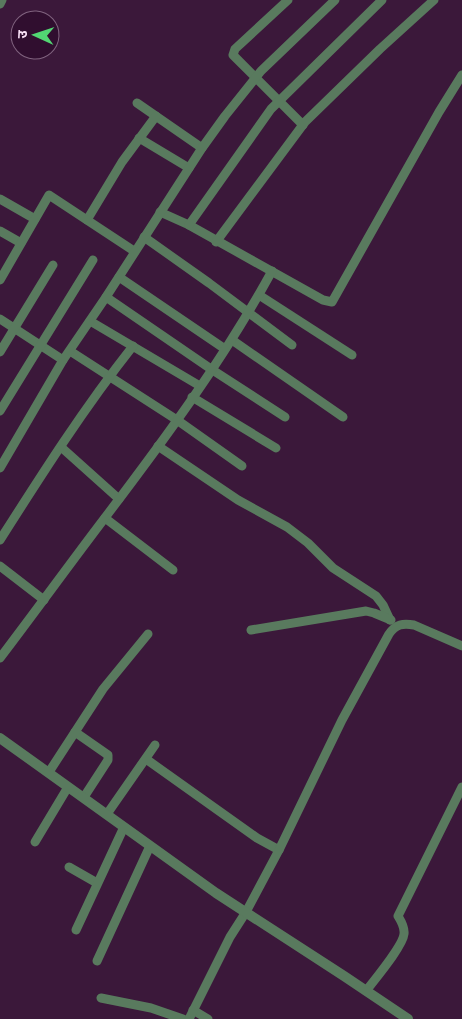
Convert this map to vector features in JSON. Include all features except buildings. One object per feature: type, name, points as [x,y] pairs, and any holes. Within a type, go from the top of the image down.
[{"type":"street","points":[[0,4],[2,0]]},
{"type":"street","points":[[288,0],[234,52],[236,58],[303,125]]},
{"type":"street","points":[[0,468],[63,360],[202,148],[255,77],[335,0]]},
{"type":"street","points":[[188,225],[264,118],[279,100],[382,0]]},
{"type":"street","points":[[216,242],[303,125],[339,88],[434,0]]},
{"type":"street","points":[[160,212],[188,225],[323,300],[332,302],[462,75]]},
{"type":"street","points":[[137,103],[202,148]]},
{"type":"street","points":[[87,220],[122,162],[156,116]]},
{"type":"street","points":[[139,138],[189,168]]},
{"type":"street","points":[[0,280],[49,195],[134,251]]},
{"type":"street","points":[[0,199],[35,219]]},
{"type":"street","points":[[0,231],[21,243]]},
{"type":"street","points":[[144,237],[209,282],[292,345]]},
{"type":"street","points":[[0,260],[9,265]]},
{"type":"street","points":[[0,411],[93,260]]},
{"type":"street","points":[[0,352],[53,265]]},
{"type":"street","points":[[0,658],[158,446],[232,340],[272,271]]},
{"type":"street","points":[[119,277],[226,349]]},
{"type":"street","points":[[259,295],[352,355]]},
{"type":"street","points":[[106,297],[285,417]]},
{"type":"street","points":[[0,318],[63,360]]},
{"type":"street","points":[[90,321],[200,386]]},
{"type":"street","points":[[232,340],[342,417]]},
{"type":"street","points":[[0,540],[60,447],[109,376],[133,346]]},
{"type":"street","points":[[70,351],[176,420],[242,466]]},
{"type":"street","points":[[192,397],[276,448]]},
{"type":"street","points":[[158,446],[238,500],[287,527],[332,568],[376,596],[383,605],[390,620]]},
{"type":"street","points":[[60,447],[119,500]]},
{"type":"street","points":[[105,518],[173,570]]},
{"type":"street","points":[[0,566],[44,600]]},
{"type":"street","points":[[251,630],[374,612],[400,625],[414,626],[462,646]]},
{"type":"street","points":[[189,1019],[230,937],[246,912],[279,850],[375,657],[389,634],[400,625]]},
{"type":"street","points":[[49,772],[103,689],[148,634]]},
{"type":"street","points":[[75,732],[108,755],[108,760],[84,797]]},
{"type":"street","points":[[0,738],[150,846],[408,1019]]},
{"type":"street","points":[[107,814],[155,745]]},
{"type":"street","points":[[146,759],[250,833],[279,850]]},
{"type":"street","points":[[35,842],[68,787]]},
{"type":"street","points":[[366,991],[401,945],[404,934],[403,924],[398,916],[462,787]]},
{"type":"street","points":[[76,930],[124,827]]},
{"type":"street","points":[[98,962],[150,846]]},
{"type":"street","points":[[69,867],[97,883]]},
{"type":"street","points":[[101,998],[151,1008],[183,1019]]},
{"type":"street","points":[[193,1010],[208,1019]]}]
